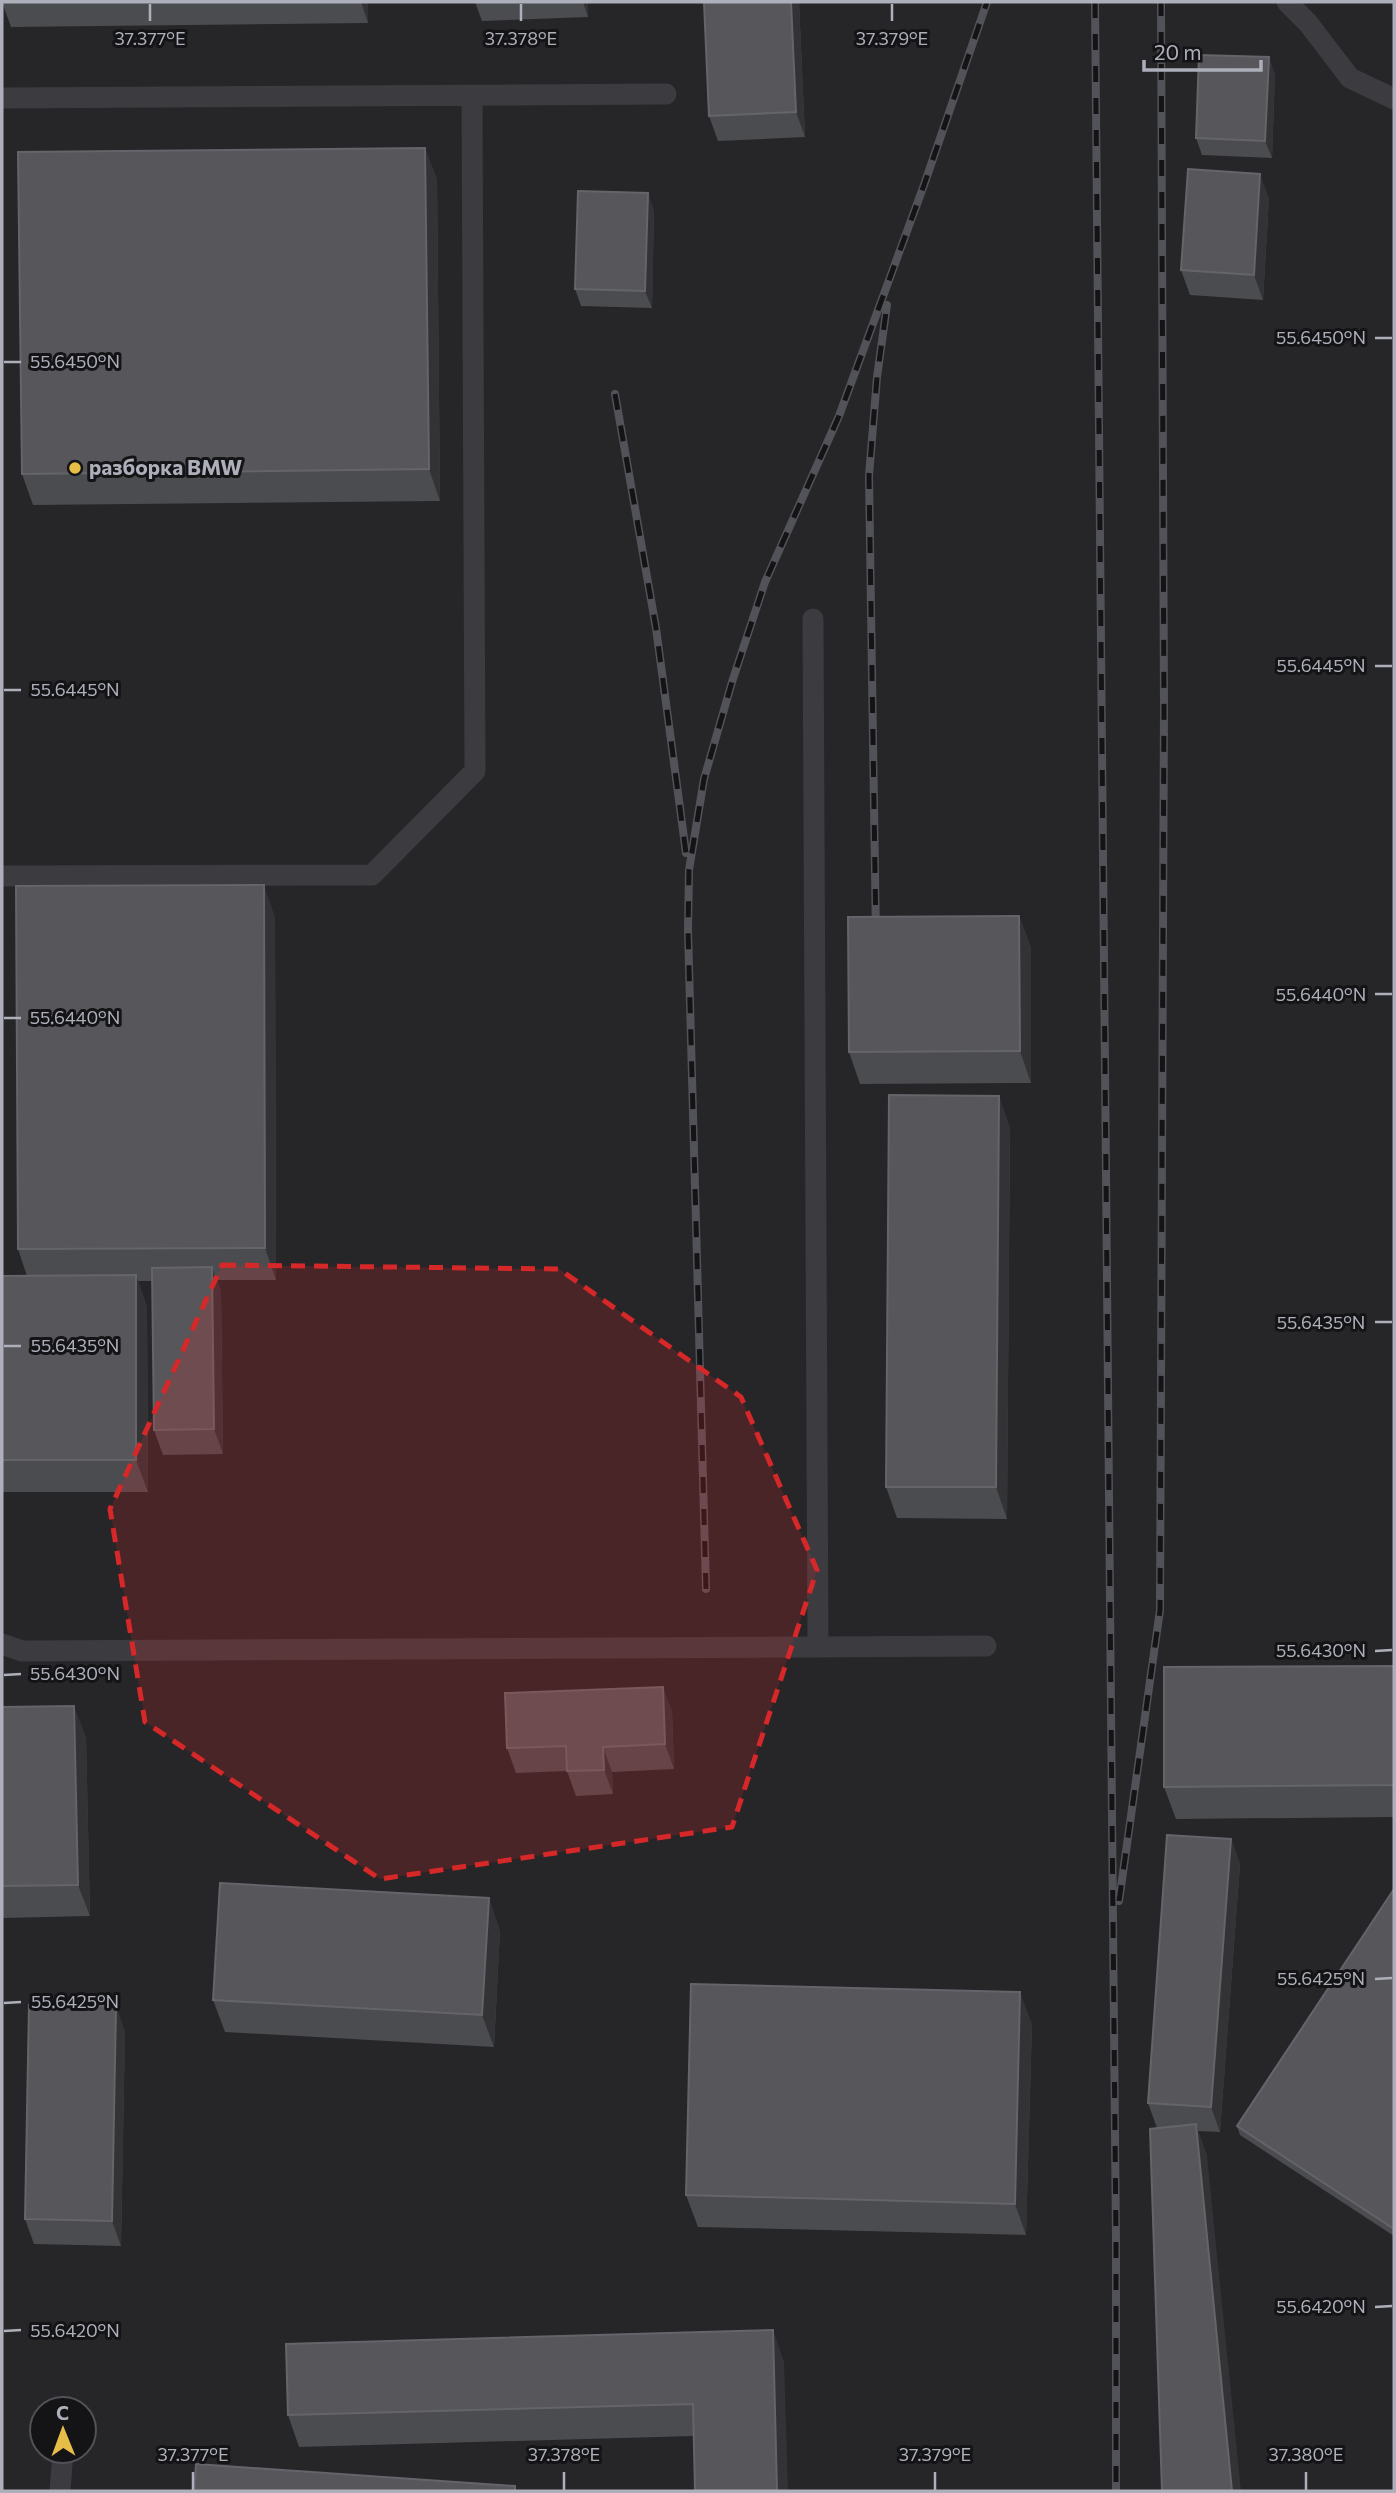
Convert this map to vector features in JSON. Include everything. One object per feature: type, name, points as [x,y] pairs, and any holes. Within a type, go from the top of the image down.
[{"type":"lane","points":[[1287,2],[1308,23],[1350,78],[1394,99]]},
{"type":"lane","points":[[2,97],[666,94]]},
{"type":"lane","points":[[2,876],[372,875],[475,771],[472,95]]},
{"type":"lane","points":[[813,619],[818,1647]]},
{"type":"lane","points":[[2,1644],[22,1651],[986,1646]]},
{"type":"lane","points":[[60,2491],[61,2465]]},
{"type":"highlighted area","points":[[222,1265],[559,1269],[741,1397],[817,1570],[732,1827],[380,1879],[145,1722],[110,1509]]},
{"type":"shaded area","points":[[2,2],[1394,2],[1394,2491],[2,2491]]},
{"type":"building","points":[[704,2],[791,2],[796,112],[709,116]]},
{"type":"building","points":[[1199,55],[1269,57],[1265,141],[1196,138]]},
{"type":"building","points":[[425,148],[429,469],[22,474],[18,152]]},
{"type":"building","points":[[1188,169],[1260,174],[1254,275],[1181,270]]},
{"type":"building","points":[[578,191],[648,193],[645,291],[575,289]]},
{"type":"building","points":[[264,885],[265,1248],[18,1249],[16,886]]},
{"type":"building","points":[[1019,916],[1020,1051],[849,1052],[848,917]]},
{"type":"building","points":[[889,1095],[999,1096],[996,1487],[886,1487]]},
{"type":"building","points":[[212,1267],[214,1429],[154,1430],[152,1268]]},
{"type":"building","points":[[136,1275],[136,1460],[2,1460],[2,1276]]},
{"type":"building","points":[[1394,1666],[1394,1785],[1164,1787],[1164,1667]]},
{"type":"building","points":[[663,1687],[665,1744],[603,1747],[604,1770],[567,1771],[566,1746],[507,1748],[505,1693]]},
{"type":"building","points":[[74,1706],[78,1885],[2,1886],[2,1707]]},
{"type":"building","points":[[1167,1835],[1231,1839],[1211,2107],[1148,2103]]},
{"type":"building","points":[[220,1883],[489,1898],[482,2015],[213,2000]]},
{"type":"building","points":[[1394,1889],[1394,2229],[1237,2126]]},
{"type":"building","points":[[691,1984],[1020,1992],[1015,2204],[686,2195]]},
{"type":"building","points":[[29,2005],[116,2006],[112,2221],[25,2219]]},
{"type":"building","points":[[1196,2124],[1232,2491],[1162,2491],[1150,2129]]},
{"type":"building","points":[[773,2330],[777,2491],[695,2491],[693,2404],[288,2415],[286,2344]]},
{"type":"building","points":[[196,2464],[515,2486],[515,2491],[194,2491]]},
{"type":"railway","points":[[706,1589],[688,930],[689,870],[704,779],[765,582],[839,416],[924,185],[987,2]]},
{"type":"railway","points":[[1095,2],[1116,2240],[1116,2491]]},
{"type":"railway","points":[[1119,1901],[1160,1610],[1164,707],[1161,2]]},
{"type":"railway","points":[[876,937],[869,476],[877,377],[887,305]]},
{"type":"railway","points":[[615,394],[656,628],[686,853]]},
{"type":"place","name":"разборка BMW","points":[[75,468]]}]
